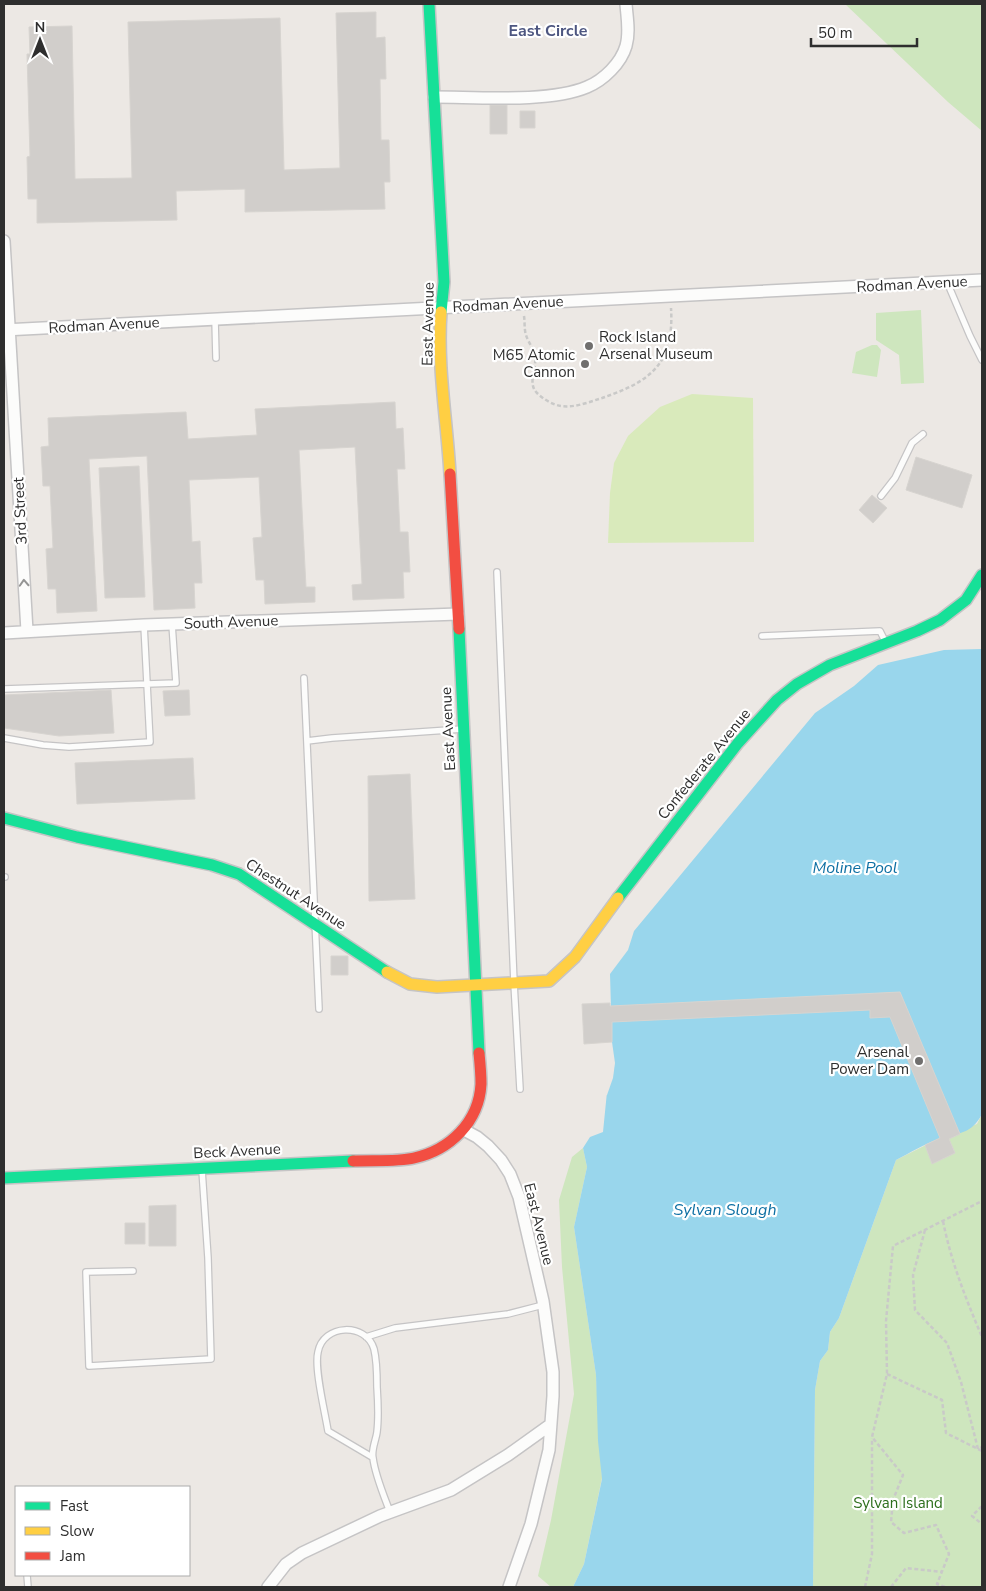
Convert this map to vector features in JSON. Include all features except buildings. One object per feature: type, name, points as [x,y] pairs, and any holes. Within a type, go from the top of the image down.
[{"type":"street","name":"East Avenue","points":[[429,4],[444,282],[440,326],[443,393],[448,442],[458,614],[481,1086],[475,1110],[464,1130],[477,1137],[501,1160],[510,1174],[519,1197],[543,1305],[553,1372],[553,1396],[548,1450],[541,1486],[531,1524],[510,1587]]},
{"type":"street","points":[[434,98],[562,94],[588,86],[612,70],[626,47],[629,30],[626,4]]},
{"type":"street","name":"3rd Street","points":[[4,241],[9,413],[27,631]]},
{"type":"street","name":"Rodman Avenue","points":[[6,330],[982,280]]},
{"type":"street","name":"Confederate Avenue","points":[[476,984],[549,981],[562,972],[716,771],[761,716],[793,686],[826,667],[934,625],[965,602],[982,575]]},
{"type":"street","name":"South Avenue","points":[[4,632],[458,614]]},
{"type":"street","name":"Chestnut Avenue","points":[[4,818],[228,869],[316,923],[396,978],[410,984],[437,987],[476,984]]},
{"type":"street","name":"Beck Avenue","points":[[4,1178],[413,1158],[445,1146],[458,1138],[464,1130]]},
{"type":"street","points":[[268,1587],[286,1564],[302,1553],[390,1512],[451,1490],[508,1455],[550,1425]]},
{"type":"lane","points":[[947,282],[982,360]]},
{"type":"lane","points":[[215,319],[216,358]]},
{"type":"lane","points":[[881,496],[895,478],[912,443],[923,434]]},
{"type":"lane","points":[[497,572],[520,1089]]},
{"type":"lane","points":[[4,690],[176,682],[172,624]]},
{"type":"lane","points":[[4,738],[43,745],[69,747],[150,742],[144,625]]},
{"type":"lane","points":[[762,636],[880,630],[886,643]]},
{"type":"lane","points":[[304,678],[320,1009]]},
{"type":"lane","points":[[307,741],[463,730]]},
{"type":"lane","points":[[132,1271],[86,1272],[89,1366],[211,1359],[208,1258],[202,1168]]},
{"type":"lane","points":[[366,1337],[395,1328],[508,1314],[543,1305]]},
{"type":"lane","points":[[372,1457],[328,1430],[317,1353],[319,1346],[326,1337],[336,1331],[351,1330],[359,1332],[374,1347],[379,1410],[372,1457],[390,1512]]},
{"type":"path","points":[[524,304],[525,333],[535,356],[532,383],[536,392],[547,401],[561,406],[592,402],[631,388],[652,372],[663,357],[670,336],[672,322],[671,296]]},
{"type":"path","points":[[865,1587],[872,1554],[872,1437],[887,1374],[886,1321],[893,1246],[982,1201]]},
{"type":"path","points":[[943,1221],[948,1248],[982,1338]]},
{"type":"path","points":[[924,1230],[913,1275],[915,1310],[947,1342],[961,1382],[978,1449]]},
{"type":"path","points":[[887,1374],[942,1400],[946,1433],[982,1451]]},
{"type":"path","points":[[872,1437],[903,1475],[893,1500],[891,1522],[904,1533],[936,1524],[949,1554],[937,1584],[942,1587]]},
{"type":"path","points":[[978,1449],[982,1446]]},
{"type":"path","points":[[982,1507],[980,1506],[972,1516],[982,1524]]},
{"type":"path","points":[[891,1587],[906,1568],[942,1572]]},
{"type":"green space","points":[[845,4],[982,4],[982,131],[948,102]]},
{"type":"green space","points":[[921,310],[924,383],[901,384],[899,355],[876,340],[876,313]]},
{"type":"green space","points":[[872,345],[877,345],[881,350],[877,377],[852,373],[856,352]]},
{"type":"green space","points":[[692,394],[753,398],[754,542],[608,543],[610,493],[614,463],[628,436],[660,407]]},
{"type":"green space","name":"Sylvan Island","points":[[982,1114],[982,1587],[813,1587],[815,1390],[820,1361],[828,1350],[830,1332],[839,1318],[896,1160],[940,1138],[977,1124]]},
{"type":"green space","points":[[583,1148],[587,1167],[574,1227],[596,1375],[602,1478],[584,1564],[573,1587],[551,1587],[538,1576],[551,1520],[574,1394],[562,1267],[559,1200],[572,1157]]},
{"type":"water","points":[[982,649],[982,1114],[973,1126],[964,1132],[933,1141],[896,1160],[839,1318],[830,1332],[828,1350],[820,1361],[815,1390],[813,1587],[573,1587],[584,1564],[602,1479],[598,1441],[596,1375],[574,1227],[587,1167],[583,1148],[590,1137],[603,1132],[612,1042],[610,974],[628,950],[634,931],[815,713],[854,686],[878,665],[944,650]]},
{"type":"pier","points":[[610,1042],[612,1042],[615,1063],[613,1078],[607,1095],[604,1096]]},
{"type":"traffic: fast","points":[[429,4],[444,282],[441,312]]},
{"type":"traffic: fast","points":[[618,898],[738,743],[777,700],[797,684],[830,665],[940,620],[966,600],[982,575]]},
{"type":"traffic: fast","points":[[459,629],[479,1053]]},
{"type":"traffic: fast","points":[[4,818],[77,837],[212,865],[239,874],[387,972]]},
{"type":"traffic: fast","points":[[4,1178],[353,1161]]},
{"type":"traffic: slow","points":[[441,312],[441,373],[450,474]]},
{"type":"traffic: slow","points":[[387,972],[410,984],[437,987],[549,981],[575,957],[618,898]]},
{"type":"traffic: jam","points":[[450,474],[459,629]]},
{"type":"traffic: jam","points":[[353,1161],[414,1158],[427,1154],[450,1141],[468,1122],[479,1098],[481,1084],[479,1053]]},
{"type":"place","name":"Rock Island Arsenal Museum","points":[[589,346]]},
{"type":"place","name":"M65 Atomic Cannon","points":[[585,364]]},
{"type":"place","name":"Arsenal Power Dam","points":[[919,1061]]},
{"type":"district","name":"East Circle","points":[[548,30]]},
{"type":"water label","name":"Moline Pool","points":[[855,867]]},
{"type":"water label","name":"Sylvan Slough","points":[[725,1209]]}]
